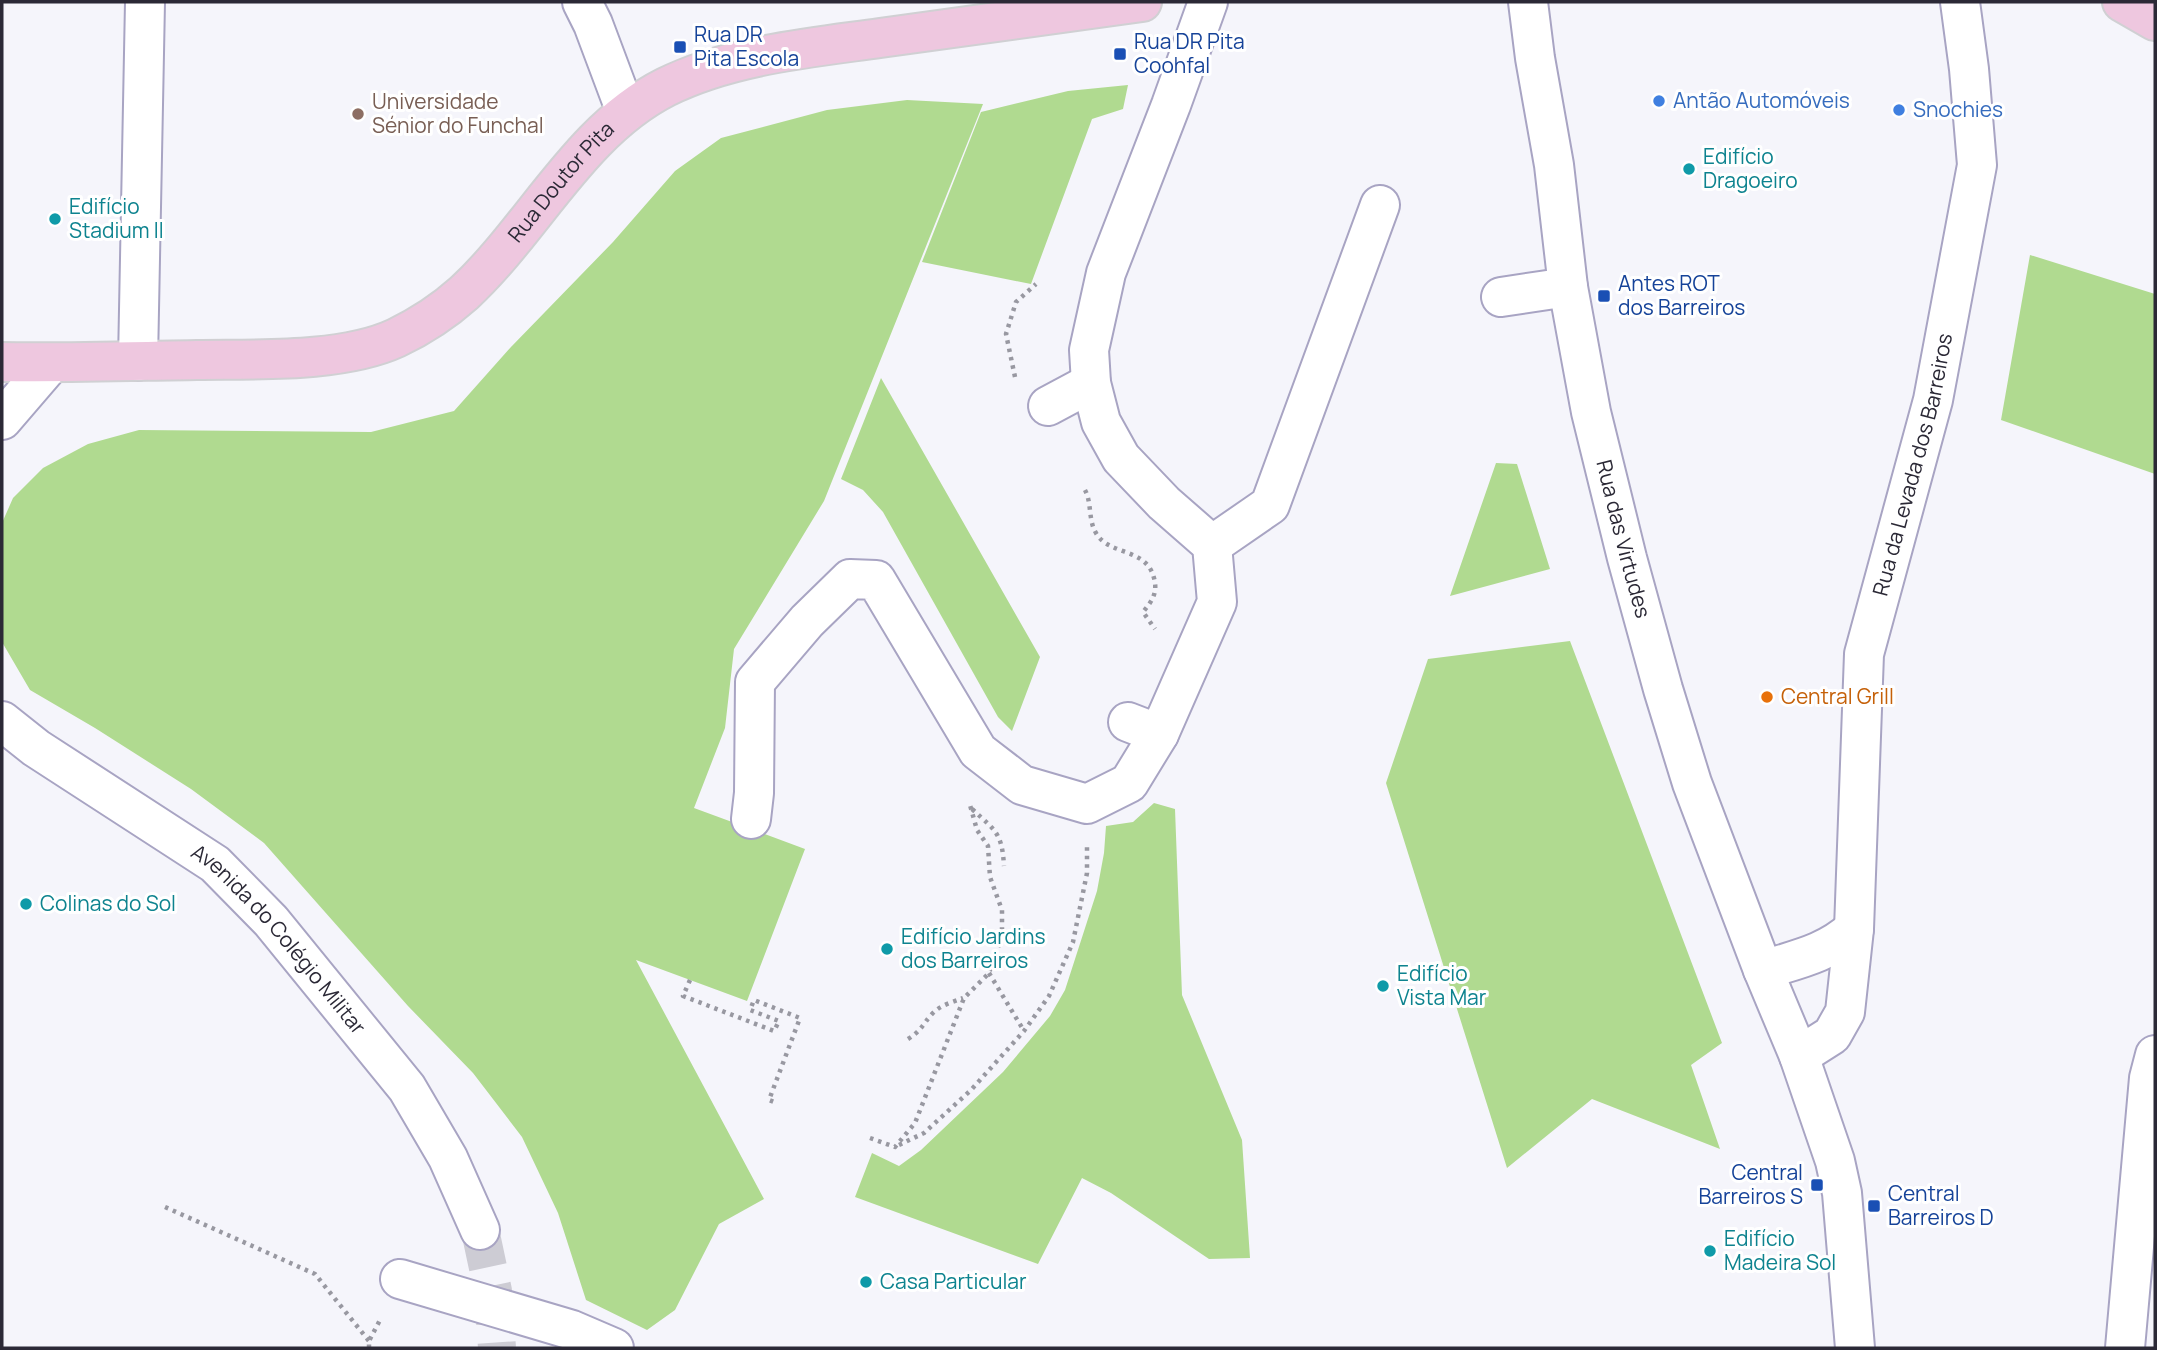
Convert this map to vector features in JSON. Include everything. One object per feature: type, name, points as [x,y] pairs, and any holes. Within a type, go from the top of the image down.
[{"type":"main road","name":"Rua Doutor Pita","points":[[2,362],[319,356],[359,349],[395,338],[463,293],[606,129],[626,112],[665,88],[706,70],[756,58],[857,41],[1142,2]]},
{"type":"main road","points":[[2122,2],[2155,21]]},
{"type":"street","points":[[138,361],[145,2]]},
{"type":"street","points":[[582,2],[626,112]]},
{"type":"street","points":[[751,819],[754,793],[755,682],[807,621],[850,579],[876,580],[966,771],[1087,804],[1129,783],[1144,728],[1217,602],[1212,545],[1164,503],[1121,458],[1101,422],[1091,383],[1089,350],[1106,273],[1208,2]]},
{"type":"street","name":"Rua das Virtudes","points":[[1528,2],[1554,165],[1568,287],[1591,412],[1627,558],[1692,783],[1766,978],[1799,1056]]},
{"type":"street","name":"Rua da Levada dos Barreiros","points":[[1799,1056],[1832,1035],[1845,1012],[1854,929],[1864,654],[1933,400],[1977,165],[1960,2]]},
{"type":"street","points":[[1212,545],[1269,505],[1380,205]]},
{"type":"street","points":[[1501,297],[1568,287]]},
{"type":"street","points":[[2,420],[51,363]]},
{"type":"street","points":[[1048,406],[1091,383]]},
{"type":"street","name":"Avenida do Colégio Militar","points":[[2,721],[36,748],[215,864],[271,921],[407,1088],[448,1158],[480,1230]]},
{"type":"street","points":[[1766,978],[1838,943],[1854,929]]},
{"type":"street","points":[[1766,978],[1835,970],[1850,977]]},
{"type":"street","points":[[2124,1348],[2149,1078],[2155,1055]]},
{"type":"street","points":[[1799,1056],[1835,1161],[1842,1193],[1855,1348]]},
{"type":"street","points":[[400,1279],[572,1330],[614,1348]]},
{"type":"path","points":[[895,1147],[915,1123],[964,998],[989,973],[1002,936],[1002,909],[990,877],[988,846],[977,830],[966,771]]},
{"type":"path","points":[[870,1138],[895,1147],[924,1133],[971,1090],[1024,1031],[1049,996],[1073,942],[1087,873],[1087,804]]},
{"type":"path","points":[[972,809],[998,834],[1004,866]]},
{"type":"path","points":[[989,973],[1024,1031]]},
{"type":"path","points":[[690,980],[683,996],[774,1031],[779,1021],[750,1010],[754,1000],[800,1018],[769,1100],[774,1102]]},
{"type":"path","points":[[908,1039],[920,1031],[933,1012],[964,998]]},
{"type":"path","points":[[165,1207],[315,1274],[369,1341],[369,1348]]},
{"type":"green space","points":[[1128,85],[1123,109],[1092,119],[1031,284],[922,262],[981,112],[1068,91]]},
{"type":"green space","points":[[907,100],[983,104],[824,501],[734,649],[725,728],[694,808],[805,849],[747,1001],[636,960],[764,1199],[719,1224],[675,1310],[647,1330],[586,1300],[558,1213],[522,1137],[473,1073],[408,1006],[264,843],[191,789],[30,690],[2,642],[2,523],[13,498],[43,468],[88,444],[139,430],[371,432],[454,411],[511,347],[613,242],[675,171],[721,138],[827,110]]},
{"type":"green space","points":[[2030,255],[2155,294],[2155,474],[2001,420]]},
{"type":"green space","points":[[881,378],[1040,657],[1012,731],[998,717],[883,512],[863,490],[841,479]]},
{"type":"green space","points":[[1496,463],[1517,464],[1550,569],[1450,596]]},
{"type":"green space","points":[[1570,641],[1722,1043],[1691,1065],[1720,1149],[1592,1099],[1507,1168],[1386,783],[1428,659]]},
{"type":"green space","points":[[1154,803],[1175,809],[1182,995],[1242,1140],[1250,1258],[1209,1259],[1111,1193],[1082,1178],[1038,1264],[855,1197],[872,1153],[899,1166],[921,1150],[1003,1072],[1050,1016],[1065,990],[1097,891],[1106,826],[1133,822]]},
{"type":"tunnel","points":[[480,1230],[493,1291],[497,1348]]},
{"type":"place","name":"Rua DR Pita Escola","points":[[680,47]]},
{"type":"place","name":"Rua DR Pita Coohfal","points":[[1120,54]]},
{"type":"place","name":"Antão Automóveis","points":[[1659,101]]},
{"type":"place","name":"Snochies","points":[[1899,110]]},
{"type":"place","name":"Universidade Sénior do Funchal","points":[[358,114]]},
{"type":"place","name":"Edifício Dragoeiro","points":[[1689,169]]},
{"type":"place","name":"Edifício Stadium II","points":[[55,219]]},
{"type":"place","name":"Antes ROT dos Barreiros","points":[[1604,296]]},
{"type":"place","name":"Central Grill","points":[[1767,697]]},
{"type":"place","name":"Colinas do Sol","points":[[26,904]]},
{"type":"place","name":"Edifício Jardins dos Barreiros","points":[[887,949]]},
{"type":"place","name":"Edifício Vista Mar","points":[[1383,986]]},
{"type":"place","name":"Central Barreiros S","points":[[1817,1185]]},
{"type":"place","name":"Central Barreiros D","points":[[1874,1206]]},
{"type":"place","name":"Edifício Madeira Sol","points":[[1710,1251]]},
{"type":"place","name":"Casa Particular","points":[[866,1282]]}]
